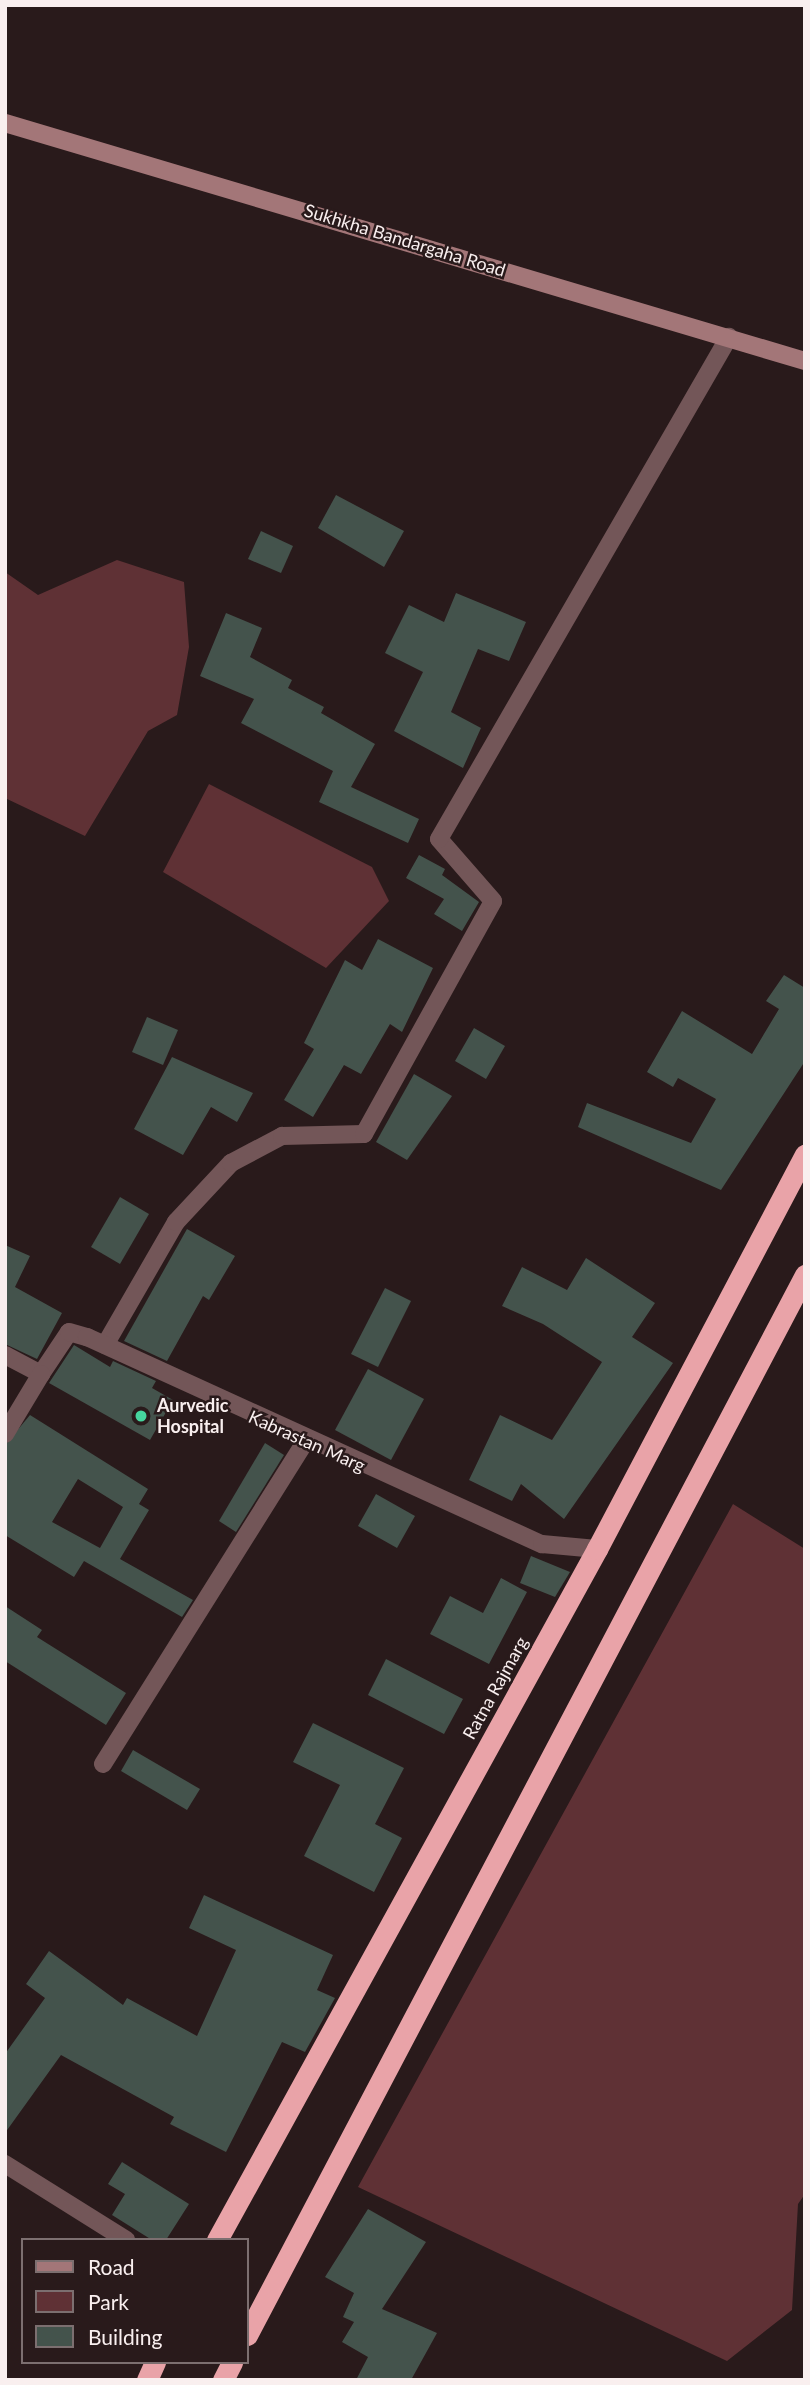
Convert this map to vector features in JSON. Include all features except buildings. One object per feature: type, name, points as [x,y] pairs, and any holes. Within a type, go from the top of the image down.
[{"type":"highway","name":"Ratna Rajmarg","points":[[219,2238],[597,1549],[805,1155]]},
{"type":"highway","points":[[248,2333],[805,1275]]},
{"type":"highway","points":[[147,2380],[154,2364]]},
{"type":"highway","points":[[223,2380],[231,2364]]},
{"type":"street","name":"Sukhkha Bandargaha Road","points":[[5,122],[805,361]]},
{"type":"street","points":[[104,1345],[176,1222],[231,1163],[282,1136],[364,1134],[493,901],[439,839],[729,337]]},
{"type":"street","name":"Kabrastan Marg","points":[[41,1374],[69,1332],[104,1345],[306,1441],[542,1545],[597,1549]]},
{"type":"street","points":[[5,1355],[41,1374],[5,1434]]},
{"type":"street","points":[[103,1764],[306,1441]]},
{"type":"street","points":[[5,2164],[123,2238]]},
{"type":"green space","points":[[117,560],[184,582],[189,647],[177,715],[148,731],[85,836],[5,798],[5,572],[38,595]]},
{"type":"green space","points":[[209,784],[372,867],[389,901],[326,968],[163,872]]},
{"type":"green space","points":[[733,1504],[805,1549],[805,2194],[798,2204],[792,2310],[727,2361],[358,2187]]},
{"type":"place","name":"Aurvedic Hospital","points":[[141,1416]]}]
